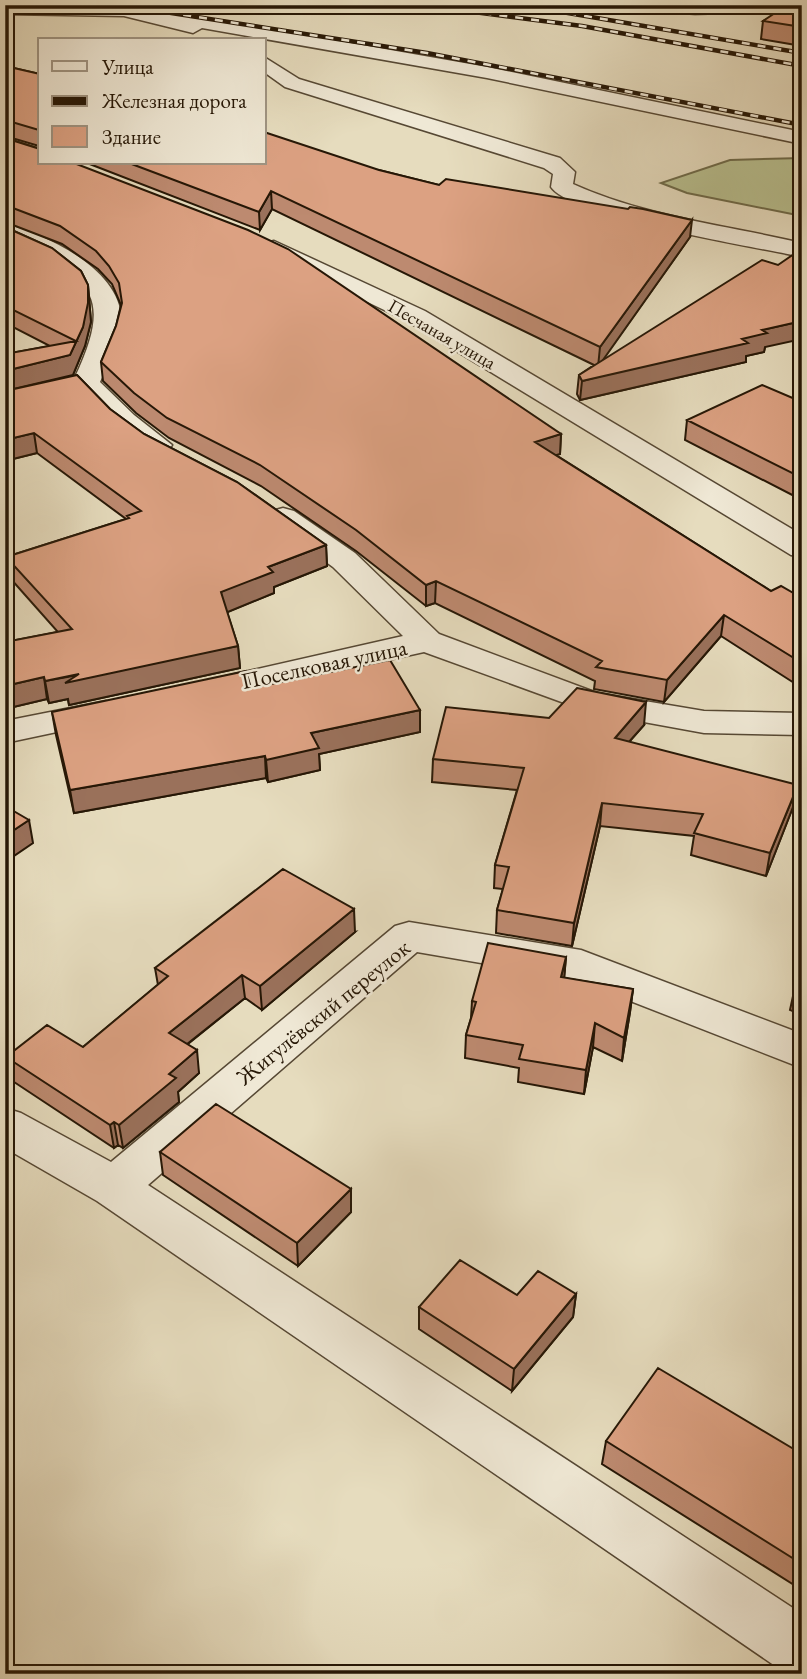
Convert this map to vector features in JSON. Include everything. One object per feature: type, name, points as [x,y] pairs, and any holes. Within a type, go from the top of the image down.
[{"type":"street","points":[[5,9],[93,8],[329,43],[557,86],[802,138]]},
{"type":"street","points":[[169,18],[219,38]]},
{"type":"street","points":[[266,64],[292,83],[552,163],[564,172],[562,187],[575,194],[626,210],[802,250]]},
{"type":"street","points":[[5,231],[94,278],[108,298],[107,322],[100,356],[86,383],[5,402]]},
{"type":"street","name":"Песчаная улица","points":[[246,235],[416,316],[802,548]]},
{"type":"street","points":[[86,383],[124,421],[158,446],[180,456]]},
{"type":"street","points":[[261,501],[344,560],[427,641]]},
{"type":"street","name":"Поселковая улица","points":[[173,697],[427,641],[589,702],[704,722],[802,724]]},
{"type":"street","points":[[5,732],[133,706]]},
{"type":"street","name":"Жигулёвский переулок","points":[[114,1187],[409,936],[581,965],[802,1052]]},
{"type":"street","points":[[5,1126],[114,1187],[802,1649]]},
{"type":"green space","points":[[802,158],[802,216],[687,193],[661,183],[730,160]]},
{"type":"building","points":[[787,5],[802,5],[802,27],[763,21]]},
{"type":"building","points":[[5,66],[38,74],[38,130],[5,120]]},
{"type":"building","points":[[266,133],[379,170],[439,185],[446,179],[628,209],[643,209],[692,220],[600,347],[271,191],[259,212],[132,164],[266,164]]},
{"type":"building","points":[[5,138],[38,147],[38,164],[77,164],[248,230],[288,249],[561,434],[535,442],[771,591],[781,586],[802,598],[802,663],[724,615],[667,680],[596,667],[602,661],[436,581],[426,585],[356,530],[260,465],[167,418],[134,393],[101,362],[122,303],[119,283],[109,266],[96,251],[60,226],[5,205]]},
{"type":"building","points":[[5,227],[52,248],[81,271],[88,285],[88,303],[83,327],[70,355],[5,371],[5,354],[76,341],[5,306]]},
{"type":"building","points":[[794,254],[802,256],[802,321],[762,330],[767,333],[742,339],[748,343],[582,381],[579,375],[762,260],[778,265]]},
{"type":"building","points":[[77,375],[110,409],[144,434],[237,482],[326,545],[268,567],[273,572],[221,592],[238,646],[65,683],[79,674],[45,681],[44,677],[5,686],[5,642],[72,629],[6,557],[129,518],[127,516],[141,511],[34,433],[5,440],[5,391]]},
{"type":"building","points":[[762,385],[802,402],[802,478],[687,420]]},
{"type":"building","points":[[390,660],[420,710],[311,733],[319,748],[266,760],[265,756],[70,790],[52,712],[246,671],[251,688]]},
{"type":"building","points":[[577,688],[646,702],[615,738],[798,785],[770,853],[694,833],[703,814],[602,803],[574,923],[497,910],[509,867],[495,865],[524,768],[433,759],[446,707],[549,718]]},
{"type":"building","points":[[5,806],[29,820],[5,836]]},
{"type":"building","points":[[283,869],[354,909],[260,986],[242,975],[169,1033],[197,1050],[169,1074],[176,1078],[119,1125],[114,1122],[110,1125],[6,1057],[47,1025],[83,1047],[168,976],[155,968]]},
{"type":"building","points":[[488,943],[566,957],[561,977],[633,989],[624,1038],[595,1023],[586,1070],[519,1059],[523,1045],[466,1035]]},
{"type":"building","points":[[802,977],[802,990],[795,987]]},
{"type":"building","points":[[216,1104],[351,1189],[297,1243],[160,1152]]},
{"type":"building","points":[[460,1260],[517,1295],[538,1271],[576,1294],[514,1369],[419,1307]]},
{"type":"building","points":[[658,1368],[802,1454],[802,1564],[606,1441]]},
{"type":"railway","points":[[120,5],[427,53],[802,125]]},
{"type":"railway","points":[[420,5],[582,26],[802,66]]},
{"type":"railway","points":[[521,5],[802,53]]},
{"type":"railway","points":[[592,8],[695,13],[802,11]]}]
